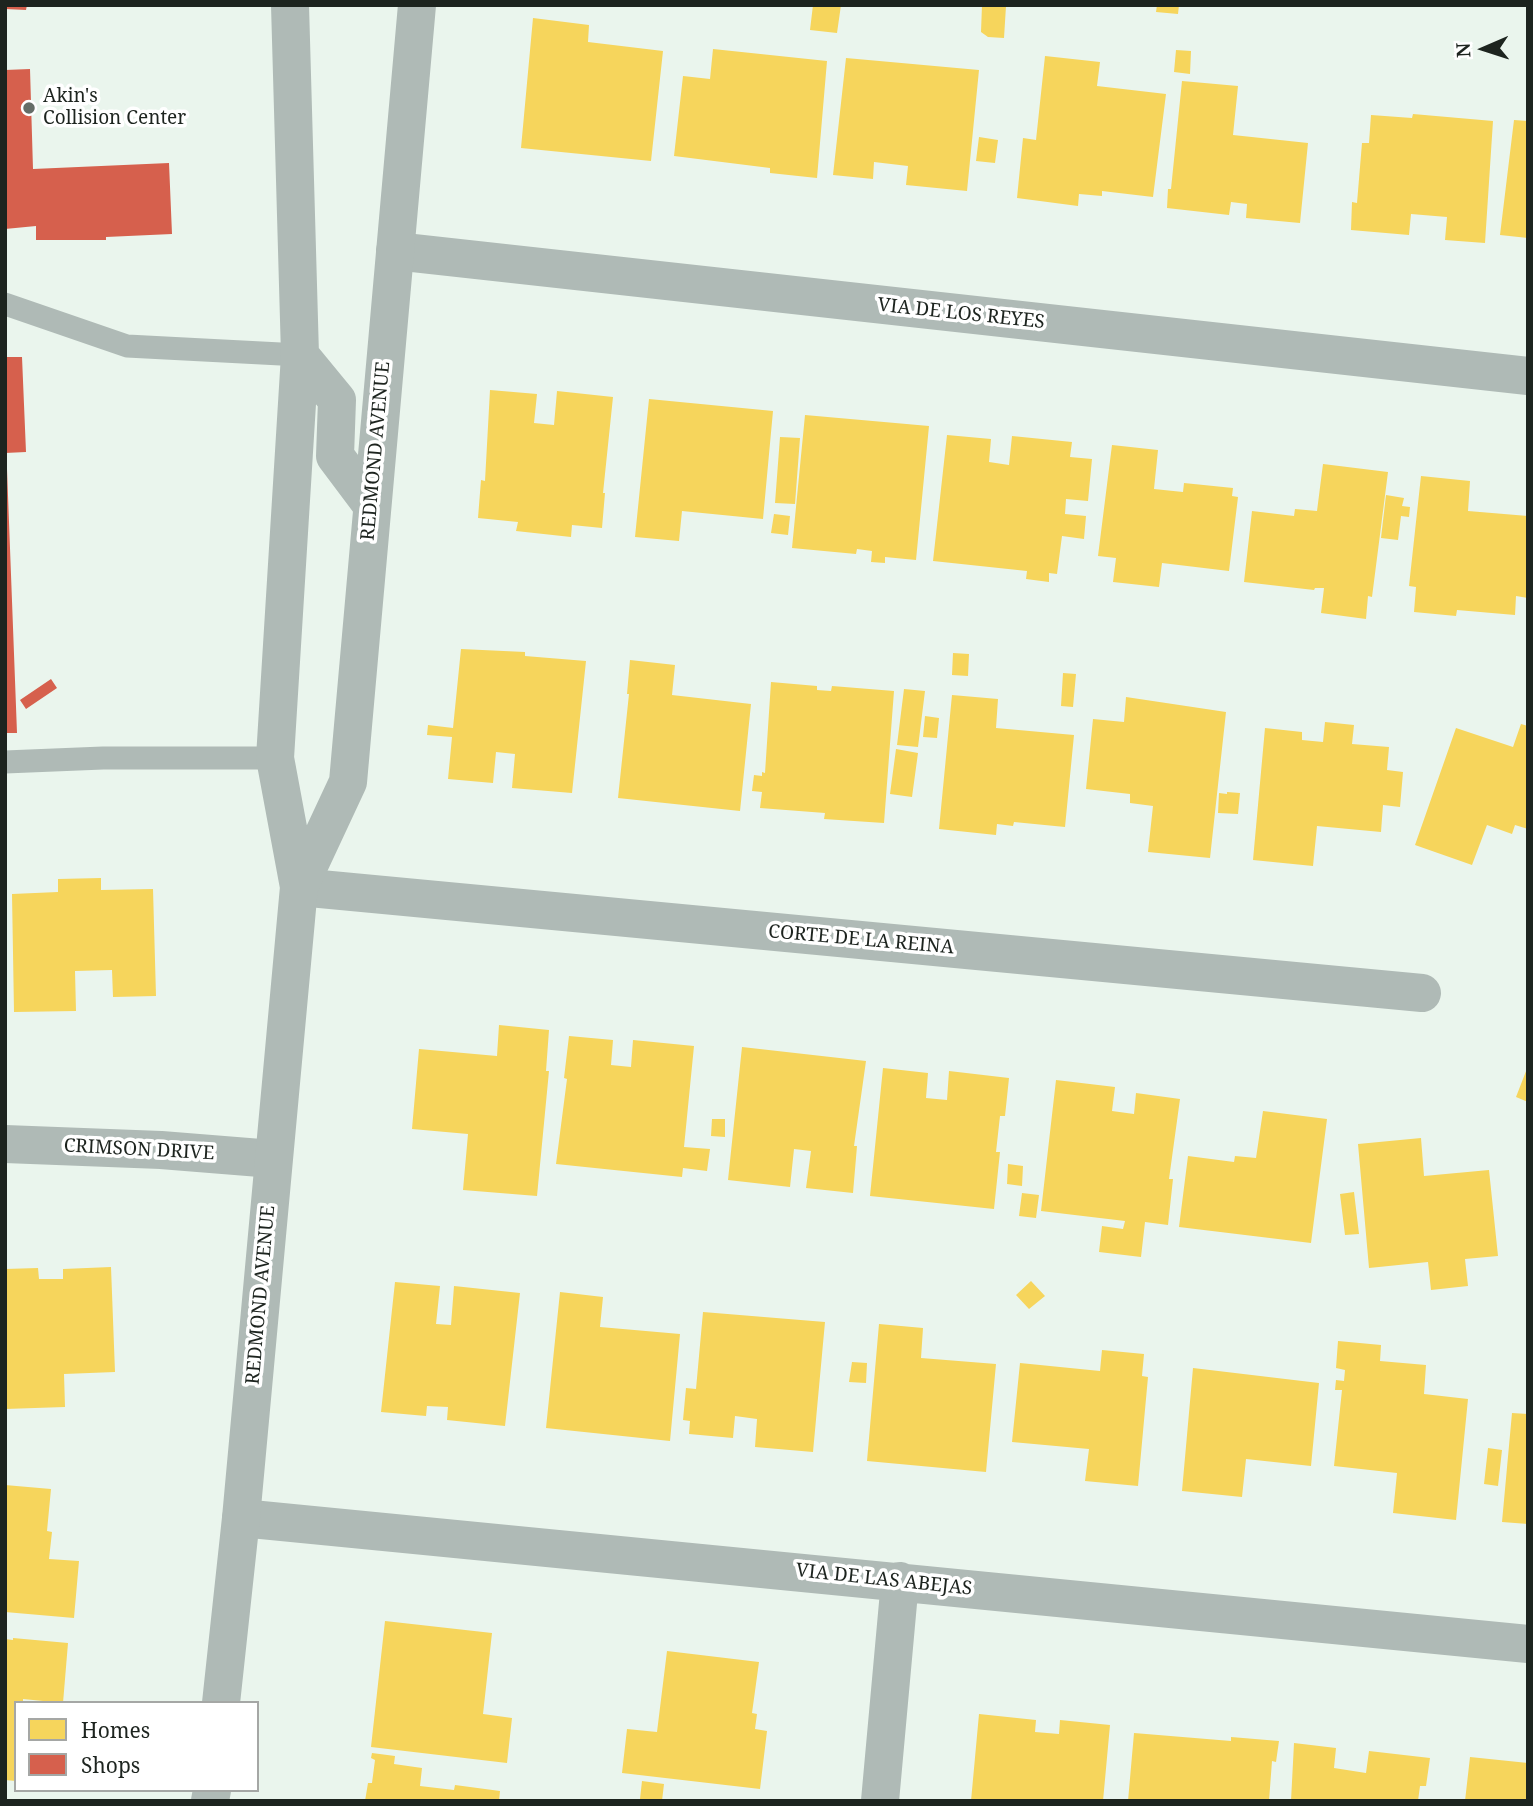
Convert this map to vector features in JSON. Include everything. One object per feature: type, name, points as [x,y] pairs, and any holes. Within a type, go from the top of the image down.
[{"type":"street","name":"REDMOND AVENUE","points":[[221,1701],[241,1518],[299,887],[275,758],[300,355],[290,5]]},
{"type":"street","name":"REDMOND AVENUE","points":[[299,887],[348,782],[417,5]]},
{"type":"street","name":"VIA DE LOS REYES","points":[[394,251],[1528,376]]},
{"type":"street","points":[[300,355],[337,400],[335,456],[371,504]]},
{"type":"street","name":"CORTE DE LA REINA","points":[[299,887],[1422,993]]},
{"type":"street","name":"CRIMSON DRIVE","points":[[5,1144],[161,1150],[273,1159]]},
{"type":"street","name":"VIA DE LAS ABEJAS","points":[[241,1518],[1528,1644]]},
{"type":"street","points":[[880,1801],[900,1581]]},
{"type":"lane","points":[[5,304],[127,346],[300,355]]},
{"type":"lane","points":[[5,762],[103,758],[275,758]]},
{"type":"building: Homes","points":[[813,5],[841,5],[837,33],[810,30]]},
{"type":"building: Homes","points":[[982,5],[1006,6],[1004,38],[988,37],[981,32]]},
{"type":"building: Homes","points":[[1157,5],[1179,5],[1178,14],[1156,12]]},
{"type":"building: Homes","points":[[533,18],[589,25],[588,42],[663,51],[651,161],[521,148]]},
{"type":"building: Homes","points":[[713,49],[827,61],[817,178],[770,173],[770,168],[674,156],[683,76],[710,79]]},
{"type":"building: Homes","points":[[1176,50],[1191,51],[1190,74],[1174,72]]},
{"type":"building: Homes","points":[[1045,56],[1100,62],[1097,86],[1166,94],[1153,197],[1102,191],[1102,196],[1079,194],[1078,206],[1017,198],[1023,138],[1036,140]]},
{"type":"building: Homes","points":[[846,58],[979,70],[967,191],[906,185],[908,166],[874,162],[873,179],[833,175]]},
{"type":"building: Homes","points":[[1182,81],[1238,86],[1233,135],[1308,143],[1300,223],[1246,218],[1247,204],[1231,202],[1229,215],[1167,208]]},
{"type":"building: Homes","points":[[1413,114],[1493,121],[1485,243],[1445,240],[1447,217],[1411,214],[1409,235],[1351,230],[1352,202],[1357,203],[1362,143],[1369,143],[1371,115],[1412,118]]},
{"type":"building: Homes","points":[[1514,120],[1528,121],[1528,238],[1500,235]]},
{"type":"building: Homes","points":[[979,137],[998,140],[995,163],[976,161]]},
{"type":"building: Homes","points":[[490,390],[537,394],[534,423],[554,425],[557,391],[613,397],[602,528],[572,525],[571,537],[516,531],[518,522],[478,518],[481,480],[485,481]]},
{"type":"building: Homes","points":[[649,399],[773,411],[763,519],[682,511],[679,541],[635,537]]},
{"type":"building: Homes","points":[[805,415],[929,426],[916,560],[885,557],[885,563],[871,562],[872,551],[857,549],[856,554],[792,548]]},
{"type":"building: Homes","points":[[947,435],[991,439],[989,462],[1009,465],[1012,436],[1072,442],[1070,457],[1092,459],[1088,501],[1066,499],[1065,514],[1086,516],[1084,539],[1062,536],[1057,574],[1049,573],[1049,582],[1026,579],[1027,571],[933,561]]},
{"type":"building: Homes","points":[[780,437],[800,438],[795,504],[775,503]]},
{"type":"building: Homes","points":[[1112,445],[1158,450],[1154,489],[1183,492],[1184,483],[1233,488],[1232,496],[1238,497],[1229,571],[1162,563],[1159,587],[1113,582],[1116,558],[1098,556]]},
{"type":"building: Homes","points":[[1323,464],[1388,472],[1372,597],[1368,596],[1366,619],[1321,613],[1324,588],[1314,590],[1244,582],[1252,511],[1294,516],[1295,509],[1317,511]]},
{"type":"building: Homes","points":[[1421,476],[1470,481],[1468,511],[1528,516],[1528,598],[1516,596],[1515,615],[1457,610],[1456,616],[1414,612],[1416,587],[1409,586]]},
{"type":"building: Homes","points":[[1386,495],[1404,498],[1402,506],[1410,507],[1409,517],[1401,516],[1398,540],[1381,538]]},
{"type":"building: Homes","points":[[774,514],[790,516],[788,535],[771,533]]},
{"type":"building: Homes","points":[[461,649],[525,652],[525,656],[586,661],[572,793],[512,788],[515,754],[496,752],[493,783],[448,779],[452,737],[427,735],[428,725],[453,728]]},
{"type":"building: Homes","points":[[953,653],[969,654],[968,676],[952,675]]},
{"type":"building: Homes","points":[[630,660],[675,665],[672,695],[751,704],[740,811],[618,798]]},
{"type":"building: Homes","points":[[1063,673],[1076,674],[1073,707],[1061,706]]},
{"type":"building: Homes","points":[[771,682],[817,686],[817,690],[831,691],[832,686],[894,691],[884,823],[824,819],[825,813],[760,808],[762,792],[752,791],[754,775],[762,776],[762,772],[765,773]]},
{"type":"building: Homes","points":[[904,689],[925,691],[918,747],[897,745]]},
{"type":"building: Homes","points":[[952,695],[998,699],[996,728],[1074,735],[1065,827],[1014,822],[1013,826],[997,824],[996,835],[939,829]]},
{"type":"building: Homes","points":[[1126,697],[1226,712],[1210,858],[1148,852],[1153,806],[1130,803],[1130,794],[1086,789],[1093,719],[1124,722]]},
{"type":"building: Homes","points":[[925,716],[939,718],[937,738],[923,737]]},
{"type":"building: Homes","points":[[1325,722],[1354,725],[1352,744],[1389,747],[1387,770],[1403,772],[1400,807],[1383,805],[1381,832],[1317,826],[1313,866],[1253,860],[1265,728],[1302,732],[1302,740],[1323,742]]},
{"type":"building: Homes","points":[[1521,724],[1528,726],[1528,829],[1515,825],[1512,834],[1487,825],[1472,865],[1415,845],[1456,728],[1513,747]]},
{"type":"building: Homes","points":[[896,749],[918,753],[912,797],[890,794]]},
{"type":"building: Homes","points":[[1219,793],[1240,793],[1238,814],[1218,813]]},
{"type":"building: Homes","points":[[101,878],[101,890],[153,889],[156,996],[113,997],[112,970],[75,971],[76,1011],[14,1012],[12,894],[58,892],[58,879]]},
{"type":"building: Homes","points":[[499,1025],[549,1030],[546,1071],[549,1071],[537,1196],[463,1190],[468,1134],[412,1129],[419,1049],[497,1056]]},
{"type":"building: Homes","points":[[569,1036],[613,1040],[611,1065],[631,1067],[633,1040],[694,1046],[684,1147],[710,1149],[707,1171],[683,1168],[682,1177],[556,1164],[567,1079],[564,1078]]},
{"type":"building: Homes","points":[[742,1047],[866,1061],[854,1146],[857,1146],[853,1193],[806,1188],[811,1151],[794,1149],[790,1187],[728,1180]]},
{"type":"building: Homes","points":[[1528,1066],[1528,1102],[1516,1097]]},
{"type":"building: Homes","points":[[883,1068],[928,1073],[926,1098],[947,1100],[949,1071],[1009,1078],[1005,1116],[1000,1116],[996,1152],[1000,1152],[994,1209],[870,1196]]},
{"type":"building: Homes","points":[[1056,1080],[1115,1087],[1112,1111],[1134,1114],[1136,1093],[1180,1099],[1169,1179],[1173,1179],[1168,1225],[1145,1222],[1141,1257],[1099,1252],[1102,1226],[1123,1229],[1125,1221],[1041,1211]]},
{"type":"building: Homes","points":[[1263,1111],[1327,1119],[1311,1243],[1179,1227],[1188,1156],[1234,1162],[1235,1156],[1256,1158]]},
{"type":"building: Homes","points":[[712,1119],[725,1119],[725,1137],[711,1136]]},
{"type":"building: Homes","points":[[1421,1138],[1424,1176],[1489,1170],[1498,1256],[1465,1259],[1468,1286],[1431,1290],[1428,1262],[1369,1268],[1358,1144]]},
{"type":"building: Homes","points":[[1008,1164],[1023,1166],[1022,1186],[1007,1184]]},
{"type":"building: Homes","points":[[1354,1192],[1359,1234],[1345,1235],[1340,1194]]},
{"type":"building: Homes","points":[[1022,1193],[1039,1195],[1036,1218],[1019,1216]]},
{"type":"building: Homes","points":[[111,1267],[115,1372],[64,1374],[65,1407],[5,1409],[5,1269],[38,1268],[39,1279],[63,1279],[63,1269]]},
{"type":"building: Homes","points":[[1031,1281],[1045,1296],[1029,1309],[1016,1295]]},
{"type":"building: Homes","points":[[395,1282],[440,1286],[436,1324],[451,1325],[454,1286],[520,1293],[505,1426],[447,1420],[448,1407],[427,1406],[426,1416],[381,1412]]},
{"type":"building: Homes","points":[[560,1292],[603,1297],[600,1327],[680,1334],[670,1441],[546,1428]]},
{"type":"building: Homes","points":[[703,1312],[825,1322],[813,1452],[755,1447],[757,1419],[735,1416],[733,1438],[689,1434],[690,1421],[683,1420],[686,1388],[696,1389]]},
{"type":"building: Homes","points":[[879,1324],[923,1328],[921,1358],[996,1364],[986,1472],[867,1461]]},
{"type":"building: Homes","points":[[1338,1341],[1381,1345],[1380,1361],[1426,1365],[1424,1394],[1468,1399],[1456,1520],[1393,1513],[1397,1473],[1334,1466],[1342,1390],[1335,1390],[1336,1380],[1344,1381],[1345,1370],[1336,1368]]},
{"type":"building: Homes","points":[[1102,1350],[1144,1354],[1142,1376],[1148,1377],[1138,1486],[1085,1481],[1089,1449],[1012,1442],[1020,1363],[1100,1371]]},
{"type":"building: Homes","points":[[852,1362],[867,1363],[866,1383],[849,1382]]},
{"type":"building: Homes","points":[[1193,1368],[1319,1383],[1311,1466],[1246,1459],[1242,1497],[1182,1491]]},
{"type":"building: Homes","points":[[1512,1413],[1528,1414],[1528,1524],[1502,1522]]},
{"type":"building: Homes","points":[[1488,1448],[1502,1450],[1498,1486],[1484,1484]]},
{"type":"building: Homes","points":[[5,1485],[51,1489],[47,1531],[52,1532],[49,1559],[79,1561],[74,1618],[5,1612]]},
{"type":"building: Homes","points":[[385,1621],[492,1633],[483,1714],[512,1718],[507,1763],[371,1747]]},
{"type":"building: Homes","points":[[5,1639],[68,1643],[63,1701],[14,1701],[14,1781],[5,1780]]},
{"type":"building: Homes","points":[[667,1651],[759,1662],[752,1713],[757,1714],[755,1729],[767,1731],[760,1789],[622,1773],[627,1729],[657,1732]]},
{"type":"building: Homes","points":[[979,1714],[1036,1720],[1035,1732],[1059,1734],[1060,1720],[1110,1725],[1103,1801],[971,1801]]},
{"type":"building: Homes","points":[[1134,1733],[1231,1741],[1231,1737],[1279,1741],[1276,1762],[1272,1761],[1269,1801],[1128,1801]]},
{"type":"building: Homes","points":[[1294,1743],[1336,1748],[1334,1768],[1366,1773],[1369,1751],[1430,1758],[1426,1786],[1420,1786],[1418,1801],[1291,1801]]},
{"type":"building: Homes","points":[[372,1753],[395,1756],[394,1764],[422,1768],[420,1786],[454,1790],[455,1785],[500,1791],[499,1801],[365,1801],[368,1783],[372,1783],[375,1760],[371,1758]]},
{"type":"building: Homes","points":[[1470,1757],[1528,1763],[1528,1801],[1465,1801]]},
{"type":"building: Homes","points":[[642,1781],[664,1784],[662,1801],[640,1799]]},
{"type":"building: Shops","points":[[5,5],[27,5],[26,10],[5,9]]},
{"type":"building: Shops","points":[[30,69],[33,169],[169,163],[172,234],[106,237],[106,240],[36,240],[36,226],[5,229],[5,70]]},
{"type":"building: Shops","points":[[5,357],[22,357],[26,452],[5,453]]},
{"type":"building: Shops","points":[[7,469],[17,733],[5,733]]},
{"type":"building: Shops","points":[[51,679],[57,688],[26,709],[20,700]]},
{"type":"place","name":"Akin's Collision Center","points":[[29,108]]}]
